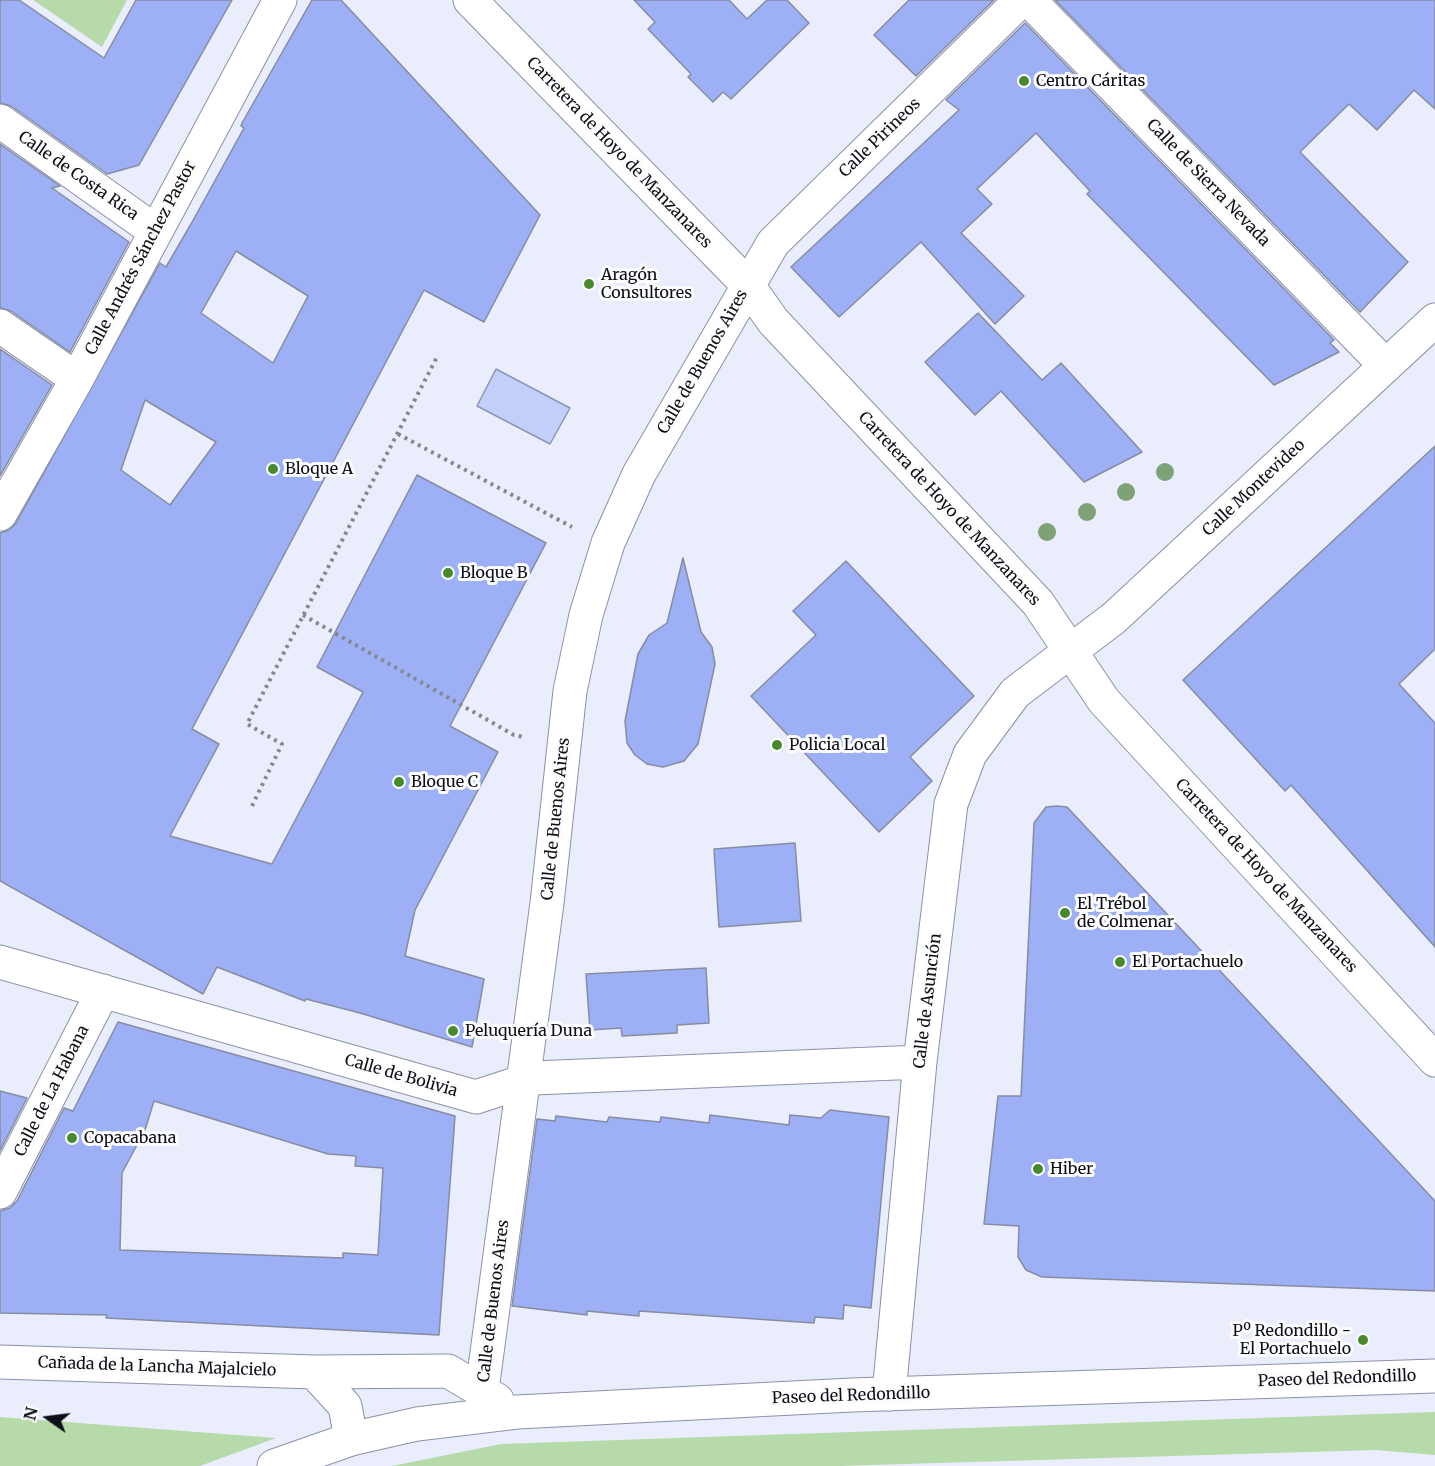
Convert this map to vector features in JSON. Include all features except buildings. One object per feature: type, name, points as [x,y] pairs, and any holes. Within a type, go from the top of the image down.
[{"type":"street","name":"Calle Andrés Sánchez Pastor","points":[[0,514],[77,379],[280,0]]},
{"type":"street","name":"Carretera de Hoyo de Manzanares","points":[[470,0],[747,284],[773,321],[1038,603],[1104,701],[1435,1059]]},
{"type":"street","name":"Calle Pirineos","points":[[747,284],[773,243],[1021,0]]},
{"type":"street","name":"Calle de Sierra Nevada","points":[[1029,0],[1386,366]]},
{"type":"street","name":"Calle de Costa Rica","points":[[0,121],[155,231]]},
{"type":"street","name":"Calle de Buenos Aires","points":[[482,1390],[547,903],[563,743],[586,615],[608,543],[639,474],[747,284]]},
{"type":"street","name":"Calle Montevideo","points":[[1069,651],[1114,618],[1435,320]]},
{"type":"street","points":[[0,326],[77,379]]},
{"type":"street","name":"Calle de Asunción","points":[[889,1394],[920,1062],[951,804],[970,754],[1016,693],[1069,651]]},
{"type":"street","name":"Calle de Bolivia","points":[[0,962],[476,1097],[534,1078],[920,1062]]},
{"type":"street","name":"Calle de La Habana","points":[[0,1192],[104,991]]},
{"type":"street","name":"Cañada de la Lancha Majalcielo","points":[[0,1362],[314,1372],[448,1371],[517,1413]]},
{"type":"street","points":[[314,1372],[345,1406],[351,1439]]},
{"type":"street","name":"Paseo del Redondillo","points":[[274,1466],[351,1439],[417,1424],[517,1413],[889,1394],[1435,1376]]},
{"type":"path","points":[[252,806],[282,744],[247,724],[437,357]]},
{"type":"path","points":[[398,434],[564,524],[608,543]]},
{"type":"path","points":[[303,615],[514,735],[563,743]]},
{"type":"green space","points":[[33,0],[127,0],[102,47]]},
{"type":"green space","points":[[1435,1412],[1435,1455],[1375,1450],[838,1466],[392,1466],[501,1444]]},
{"type":"green space","points":[[0,1417],[276,1438],[200,1466],[0,1466]]},
{"type":"water","points":[[496,369],[570,408],[550,444],[477,406]]},
{"type":"place","name":"Centro Cáritas","points":[[1024,81]]},
{"type":"place","name":"Aragón Consultores","points":[[589,284]]},
{"type":"place","name":"Bloque A","points":[[273,469]]},
{"type":"place","name":"Bloque B","points":[[448,573]]},
{"type":"place","name":"Policia Local","points":[[777,745]]},
{"type":"place","name":"Bloque C","points":[[399,782]]},
{"type":"place","name":"El Trébol de Colmenar","points":[[1065,913]]},
{"type":"place","name":"El Portachuelo","points":[[1120,962]]},
{"type":"place","name":"Peluquería Duna","points":[[453,1031]]},
{"type":"place","name":"Copacabana","points":[[72,1138]]},
{"type":"place","name":"Hiber","points":[[1038,1169]]},
{"type":"place","name":"Pº Redondillo - El Portachuelo","points":[[1363,1340]]}]
